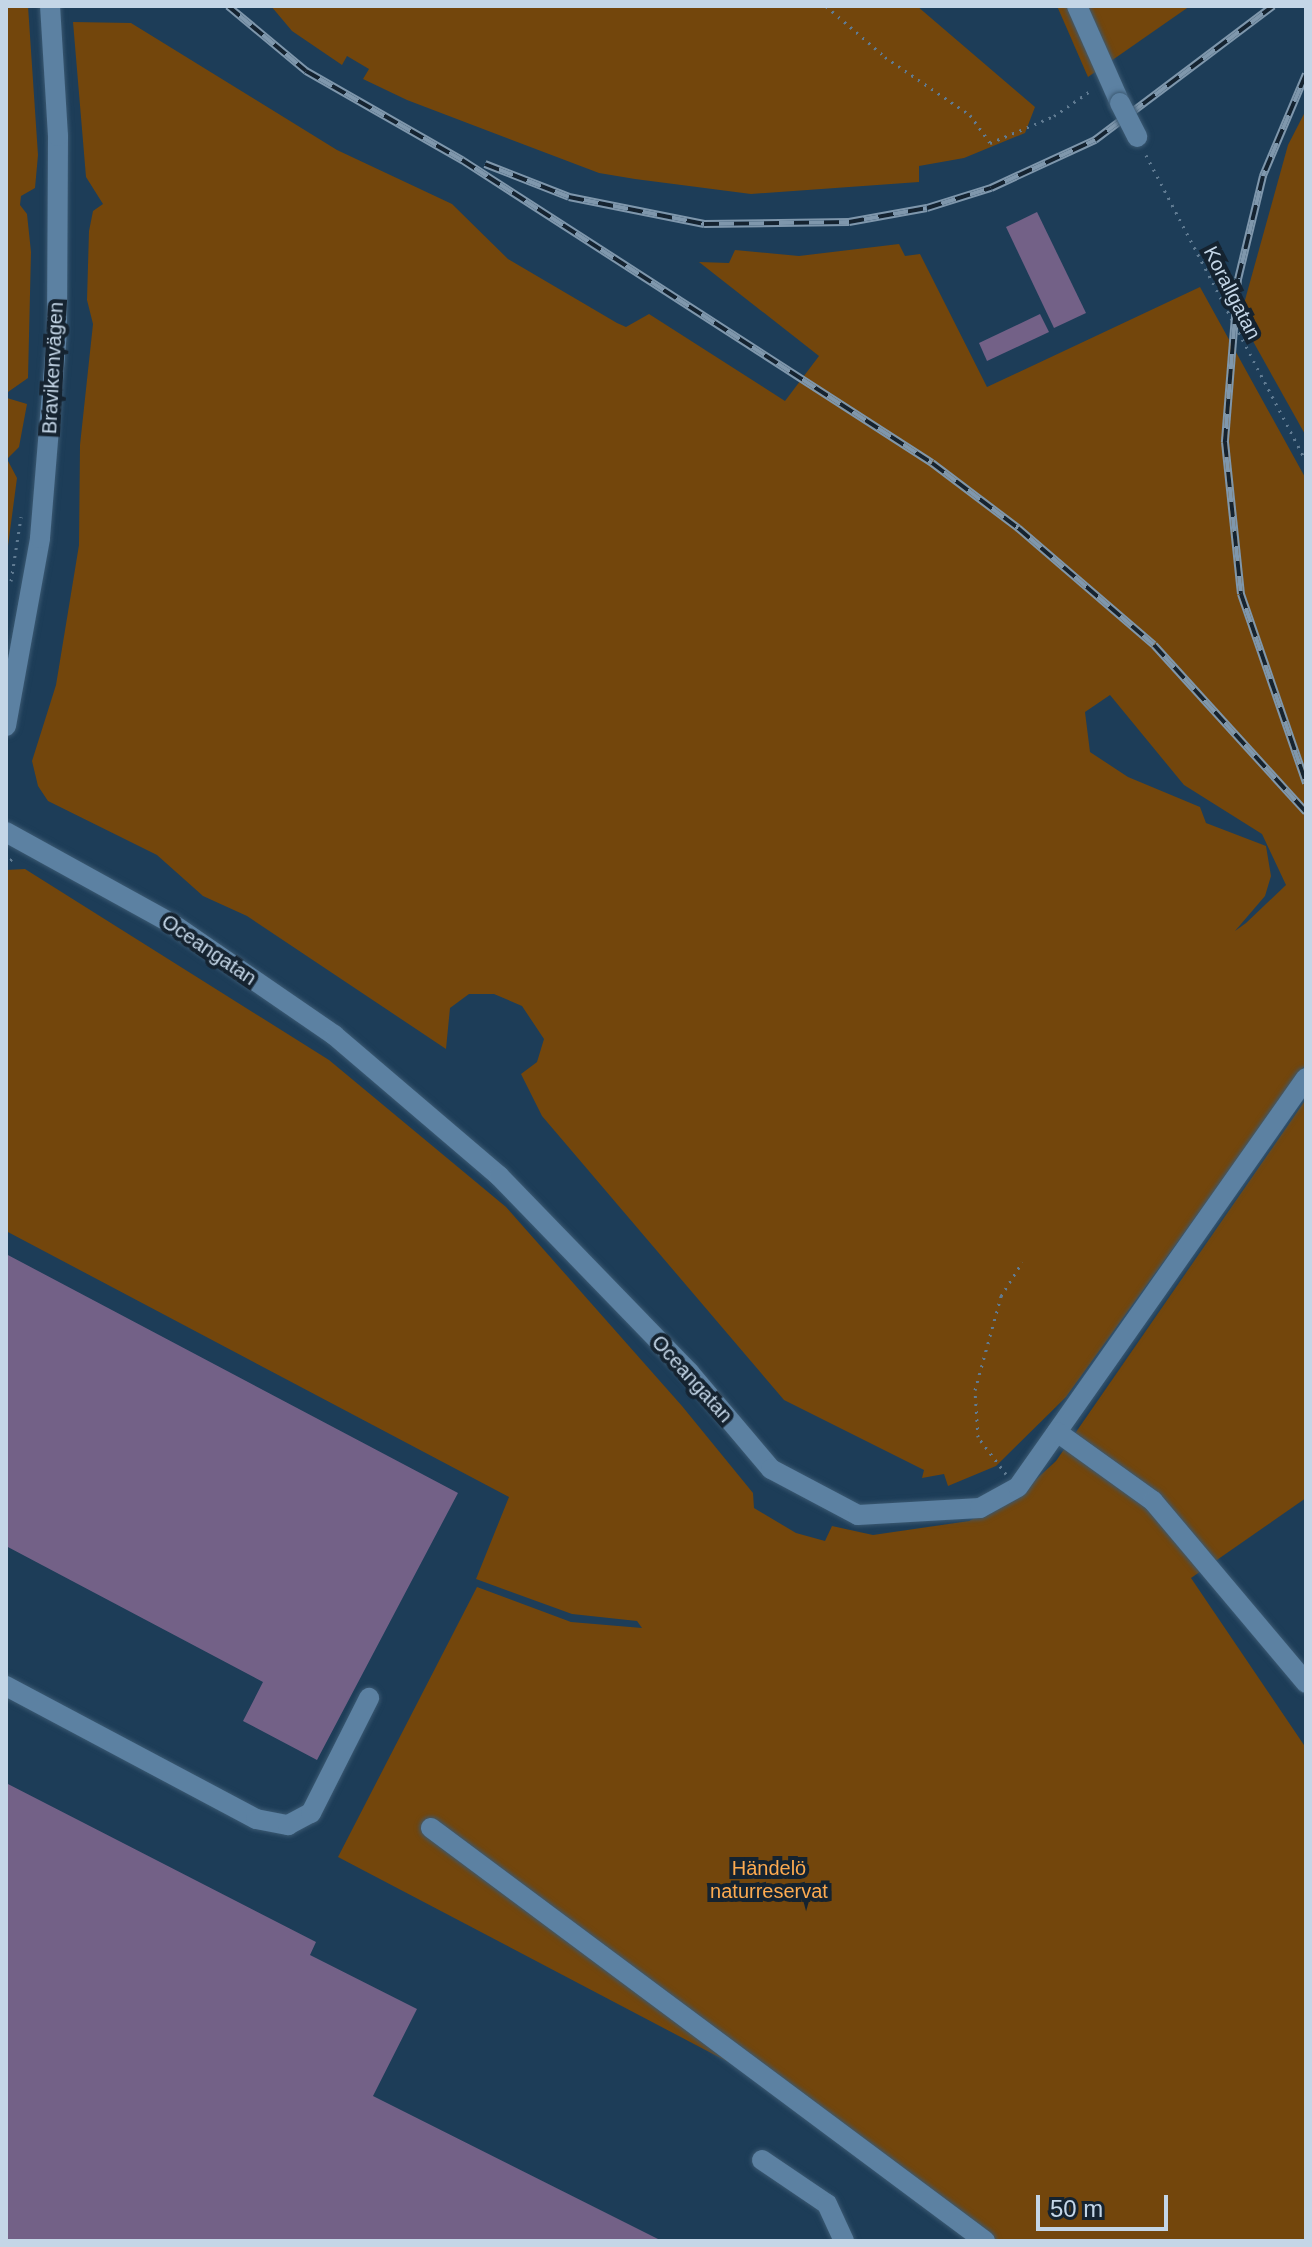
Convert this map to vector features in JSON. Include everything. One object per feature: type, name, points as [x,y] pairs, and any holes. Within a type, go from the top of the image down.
[{"type":"street","name":"Bravikenvägen","points":[[6,726],[40,538],[55,358],[59,208],[50,6]]},
{"type":"street","points":[[1077,6],[1137,137]]},
{"type":"street","name":"Oceangatan","points":[[6,832],[171,923],[334,1035],[499,1176],[689,1372],[771,1469],[858,1515],[980,1508],[1018,1487],[1306,1078]]},
{"type":"street","points":[[1057,1432],[1153,1501],[1306,1683]]},
{"type":"street","points":[[6,1686],[256,1819],[288,1825],[311,1813],[369,1698]]},
{"type":"street","points":[[431,1828],[985,2241]]},
{"type":"street","points":[[762,2160],[827,2204],[844,2241]]},
{"type":"path","points":[[826,6],[970,115],[990,143],[1054,116],[1081,94],[1110,82]]},
{"type":"path","name":"Korallgatan","points":[[1137,137],[1306,461]]},
{"type":"path","points":[[11,586],[22,512]]},
{"type":"path","points":[[1018,1487],[978,1437],[975,1390],[1001,1296],[1022,1262]]},
{"type":"green space","points":[[6,6],[28,6],[38,155],[35,188],[21,196],[20,205],[27,214],[31,252],[28,378],[8,392],[7,398],[27,404],[19,447],[7,459],[17,478],[6,561]]},
{"type":"green space","points":[[271,6],[917,6],[1035,107],[1025,133],[964,158],[919,166],[919,182],[751,194],[635,179],[599,173],[407,100],[363,79],[369,69],[347,56],[342,65],[292,31]]},
{"type":"green space","points":[[1057,6],[1190,6],[1088,77]]},
{"type":"green space","points":[[73,22],[131,23],[337,150],[452,204],[508,259],[617,323],[626,327],[649,314],[785,401],[819,356],[699,262],[729,263],[735,250],[799,256],[899,244],[905,256],[920,254],[987,387],[1200,287],[1306,479],[1306,1064],[1066,1397],[996,1466],[948,1486],[944,1474],[922,1478],[924,1470],[784,1400],[542,1116],[521,1074],[537,1062],[544,1039],[522,1006],[494,994],[469,994],[450,1008],[446,1049],[247,916],[203,896],[157,855],[48,801],[38,786],[32,761],[56,685],[79,545],[80,445],[93,324],[87,300],[89,231],[93,211],[103,204],[86,177]],"holes":[[[1110,695],[1184,785],[1262,834],[1286,885],[1235,931],[1265,896],[1271,876],[1266,846],[1206,823],[1200,807],[1128,777],[1090,752],[1085,712]]]},
{"type":"green space","points":[[1306,110],[1306,436],[1240,318],[1288,145]]},
{"type":"green space","name":"Händelö naturreservat","points":[[25,869],[329,1060],[506,1207],[682,1406],[753,1493],[754,1508],[796,1533],[825,1541],[832,1526],[873,1535],[969,1521],[1021,1493],[1056,1461],[1306,1099],[1306,1498],[1191,1578],[1306,1748],[1306,2241],[983,2241],[753,2075],[338,1857],[477,1587],[571,1622],[642,1628],[637,1621],[572,1614],[476,1579],[509,1497],[6,1231],[6,870]]},
{"type":"building","points":[[1037,212],[1086,313],[1054,328],[1006,227]]},
{"type":"building","points":[[1040,314],[1049,332],[987,361],[979,343]]},
{"type":"building","points":[[6,1254],[458,1493],[317,1760],[243,1721],[263,1682],[6,1546]]},
{"type":"building","points":[[6,1783],[316,1942],[310,1955],[417,2009],[373,2096],[662,2241],[6,2241]]},
{"type":"railway","points":[[228,6],[306,71],[462,160],[932,463],[1018,528],[1154,645],[1306,812]]},
{"type":"railway","points":[[485,164],[569,197],[704,224],[849,222],[927,208],[991,188],[1095,140],[1273,6]]},
{"type":"railway","points":[[1306,74],[1263,176],[1238,279],[1225,442],[1241,594],[1306,783]]}]
